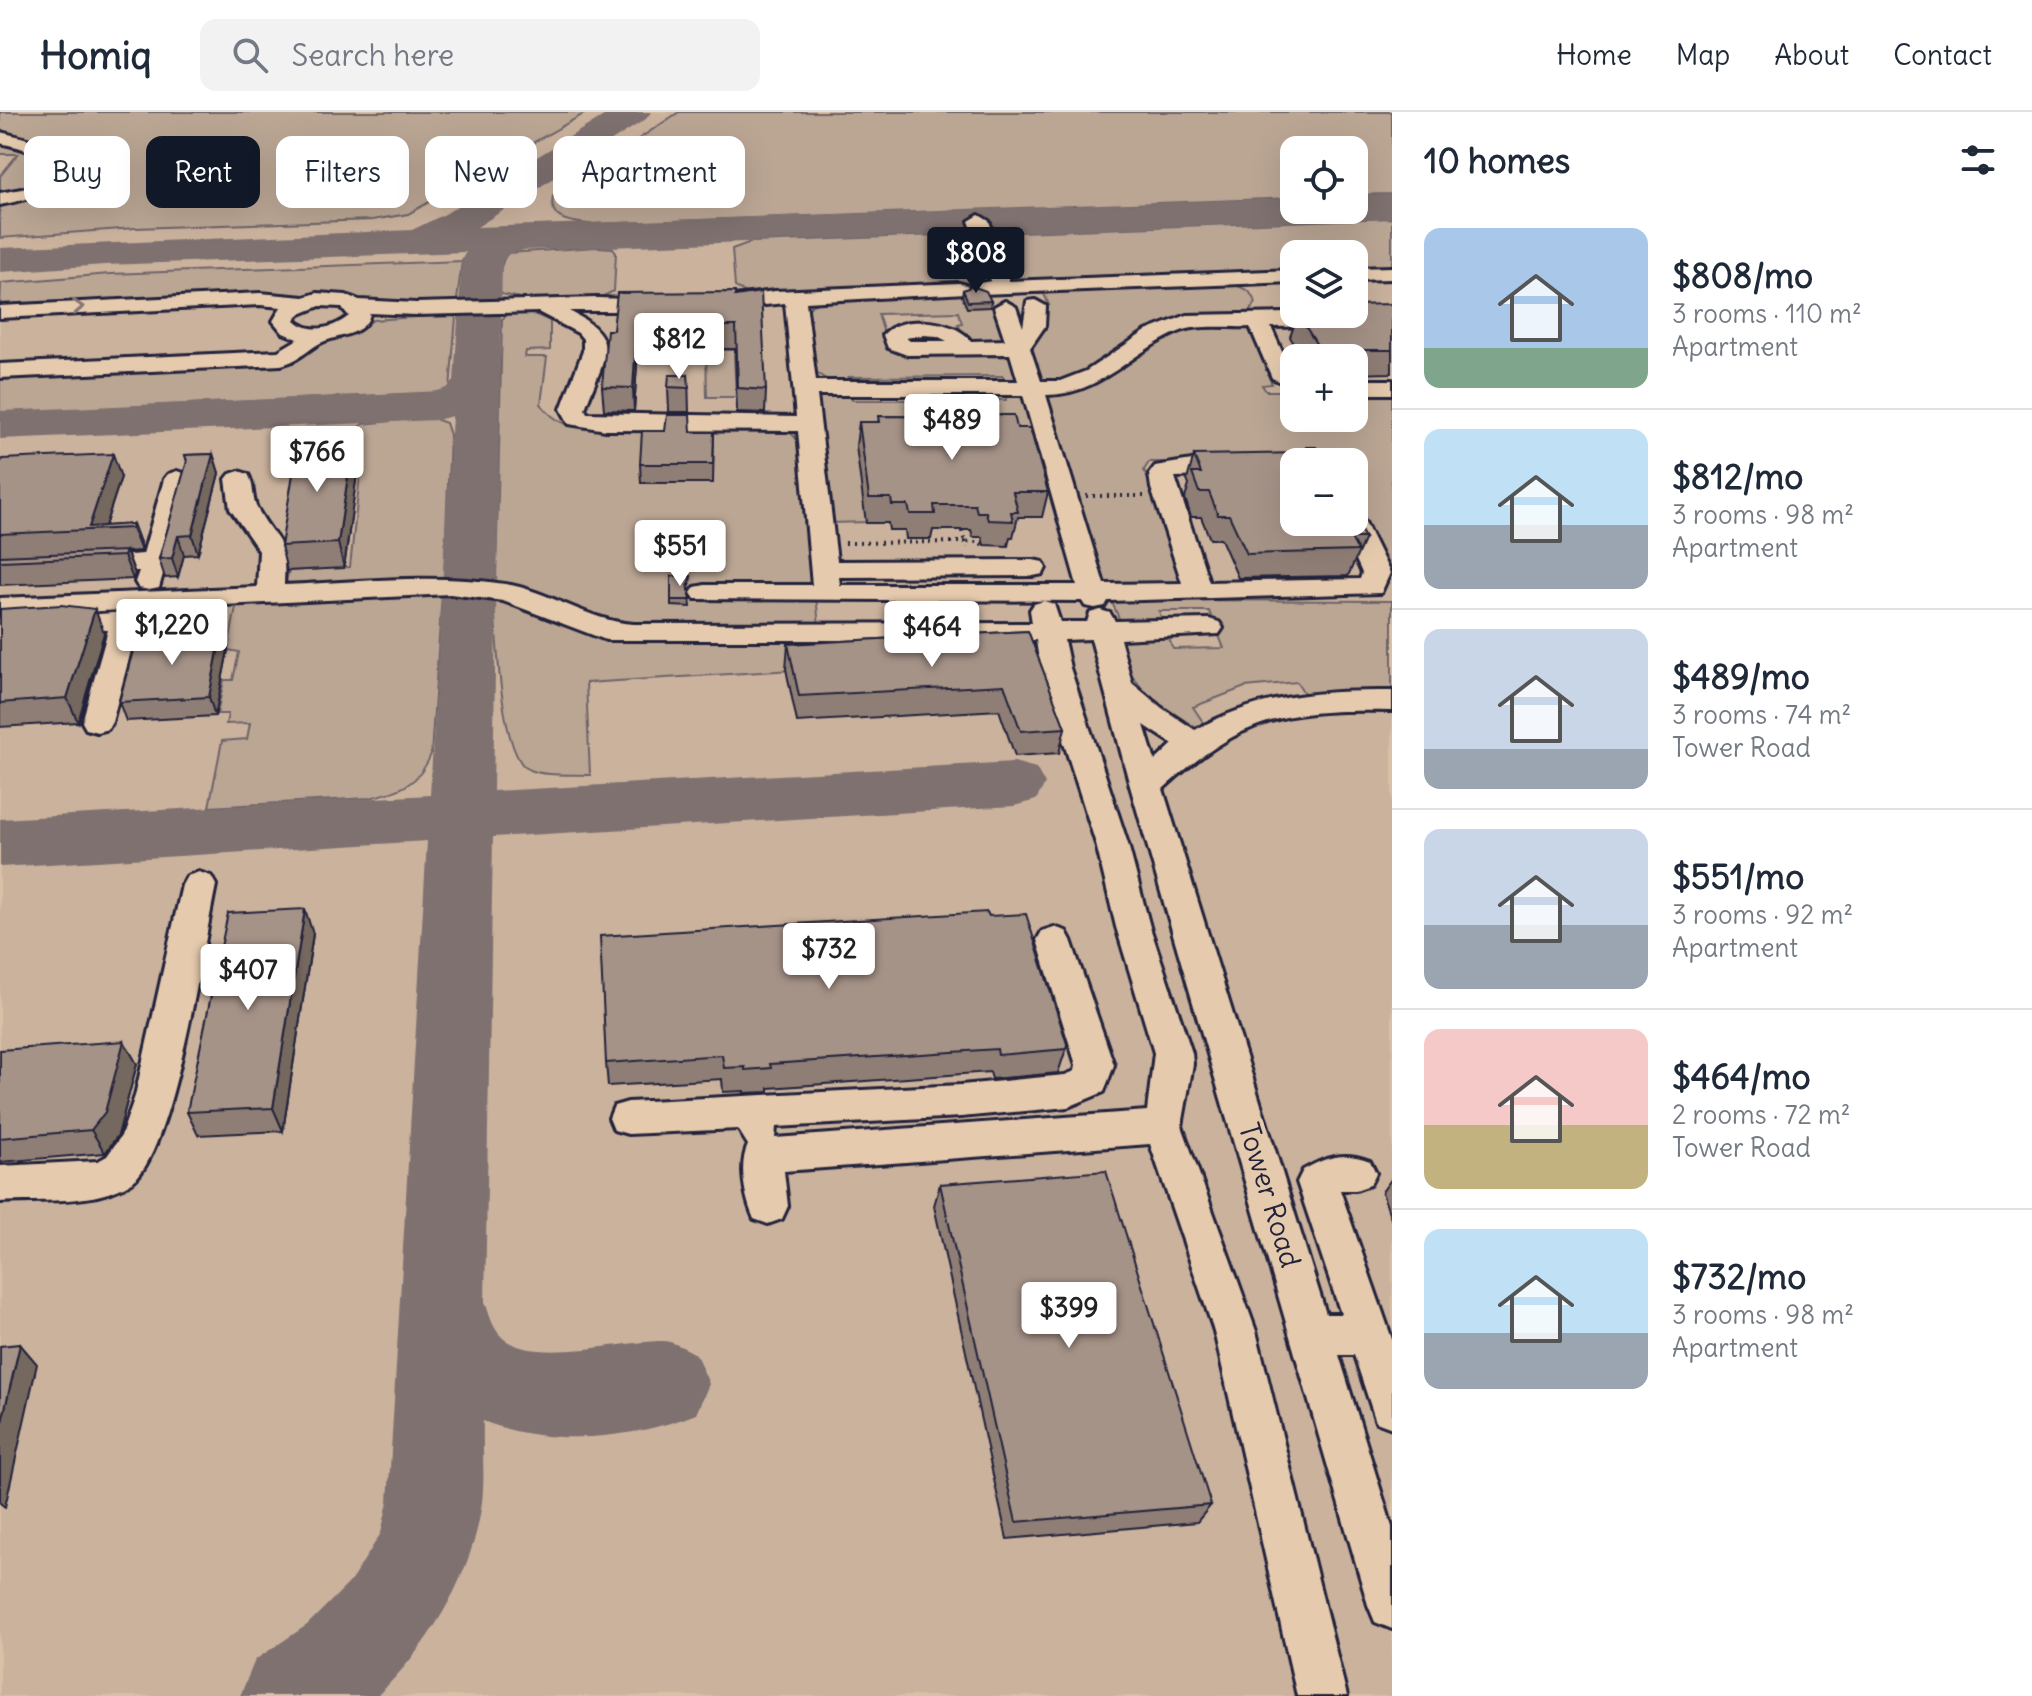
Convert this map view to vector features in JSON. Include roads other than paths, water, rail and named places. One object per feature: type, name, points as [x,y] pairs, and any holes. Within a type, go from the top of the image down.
[{"type":"street","points":[[0,137],[43,149],[53,160],[56,175],[38,191],[0,199]]},
{"type":"street","name":"Tower Road","points":[[979,221],[997,291],[1033,389],[1065,496],[1146,786],[1392,1605]]},
{"type":"street","points":[[1368,274],[1392,273]]},
{"type":"street","points":[[1255,286],[1280,280]]},
{"type":"street","points":[[997,291],[1032,295],[1255,286],[1280,289]]},
{"type":"street","points":[[1255,286],[1280,373]]},
{"type":"street","points":[[1368,288],[1392,287]]},
{"type":"street","points":[[0,312],[260,299],[302,303],[332,299],[356,313],[416,309],[686,305],[795,296],[959,289]]},
{"type":"street","points":[[964,347],[1019,347],[1034,326],[1032,295]]},
{"type":"street","points":[[795,296],[824,568]]},
{"type":"street","points":[[302,303],[285,316],[284,321],[291,329],[319,334],[344,330],[356,313]]},
{"type":"street","points":[[542,306],[586,328],[594,338],[594,351],[574,415],[586,422],[808,424]]},
{"type":"street","points":[[806,388],[1060,388],[1084,382],[1159,332],[1176,325],[1264,319],[1392,318]]},
{"type":"street","points":[[257,359],[280,350],[291,329]]},
{"type":"street","points":[[0,371],[288,356],[319,334]]},
{"type":"street","points":[[1368,387],[1392,387]]},
{"type":"street","points":[[616,423],[642,438],[689,445]]},
{"type":"street","points":[[1198,589],[1166,496],[1162,474],[1169,469],[1280,467]]},
{"type":"street","points":[[97,722],[132,608],[154,562],[177,479]]},
{"type":"street","points":[[239,479],[243,509],[272,551],[270,595]]},
{"type":"street","points":[[0,626],[132,608],[270,595],[442,586],[520,596],[606,631],[1047,631],[1098,611],[1198,589],[1371,587],[1376,573],[1359,536]]},
{"type":"street","points":[[67,566],[154,562]]},
{"type":"street","points":[[824,568],[1037,581]]},
{"type":"street","points":[[705,593],[824,568],[971,569],[1037,581],[1098,611],[1209,628]]},
{"type":"street","points":[[1037,581],[1055,668],[1112,844],[1133,927],[1173,1053],[1174,1064],[1163,1126],[1235,1331],[1322,1696]]},
{"type":"street","points":[[0,607],[132,608]]},
{"type":"street","points":[[1119,687],[1151,715],[1194,744]]},
{"type":"street","points":[[1146,786],[1194,744],[1229,724],[1284,705],[1331,699],[1392,701]]},
{"type":"street","points":[[0,1184],[103,1178],[115,1173],[130,1158],[138,1144],[154,1096],[199,885]]},
{"type":"street","points":[[628,1118],[961,1101],[1084,1087],[1091,1081],[1095,1065],[1054,940]]},
{"type":"street","points":[[754,1112],[768,1206]]},
{"type":"street","points":[[762,1156],[1163,1126]]},
{"type":"street","points":[[1356,1173],[1334,1173],[1317,1182],[1392,1406]]},
{"type":"street","points":[[1313,1334],[1369,1335]]}]
